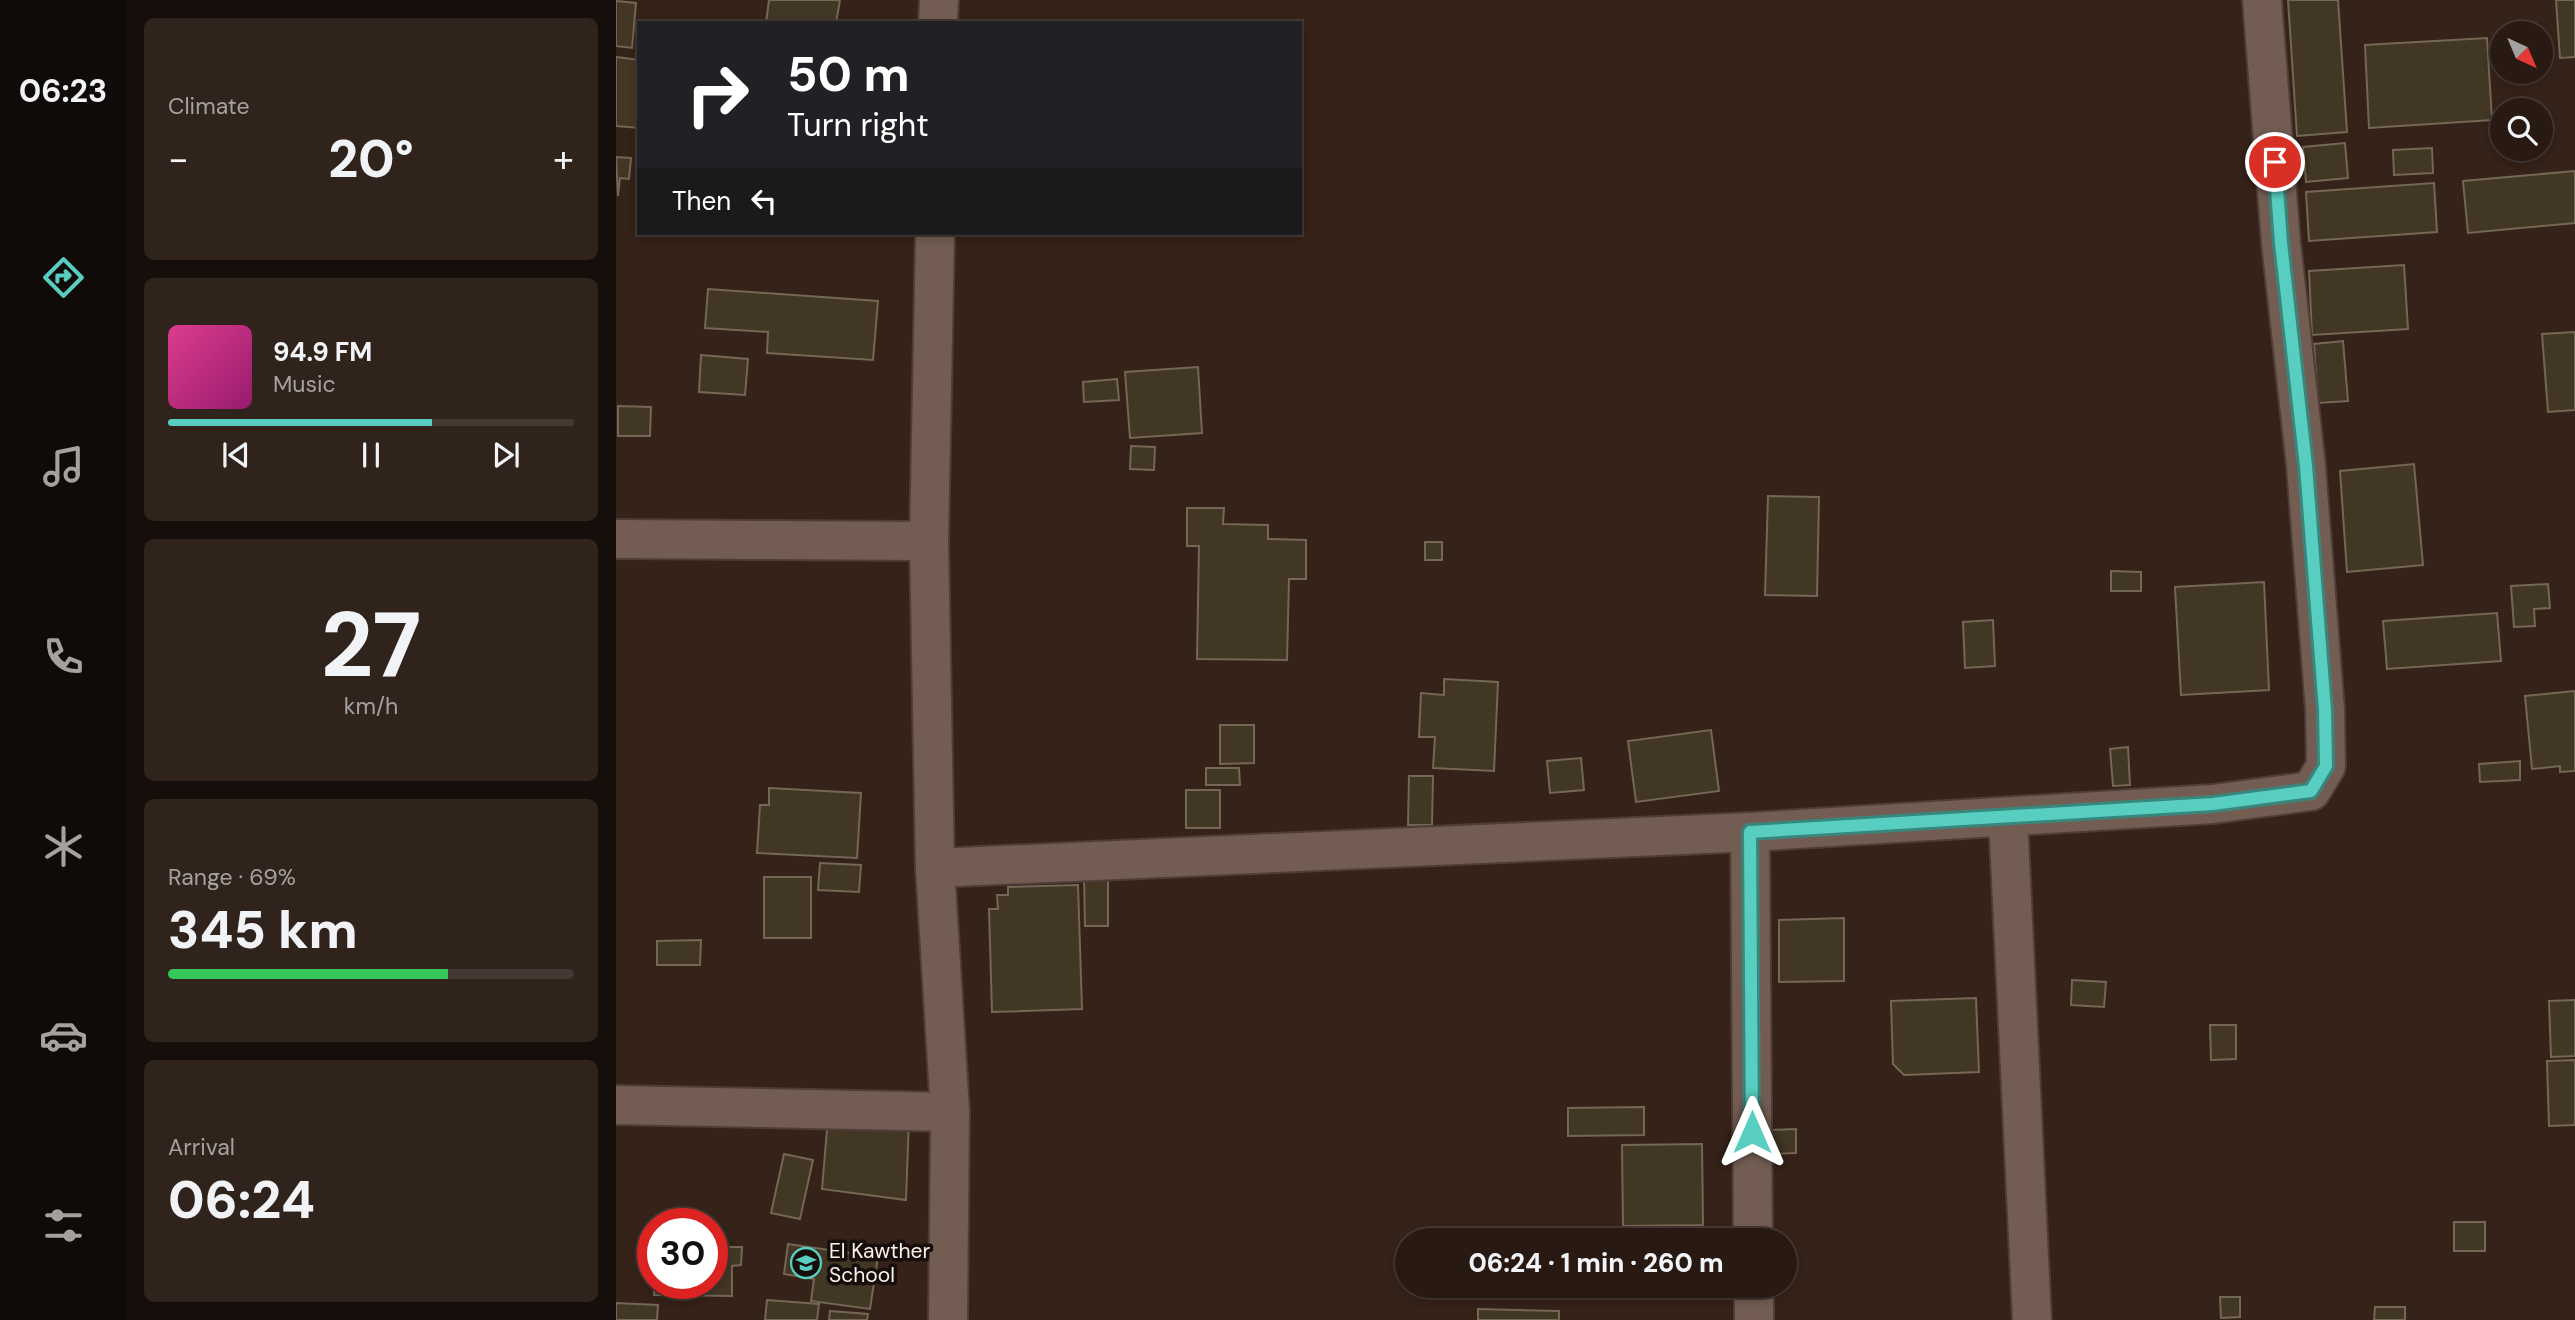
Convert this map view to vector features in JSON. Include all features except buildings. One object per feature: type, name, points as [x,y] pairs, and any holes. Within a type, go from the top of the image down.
[{"type":"street","points":[[938,21],[939,0]]},
{"type":"street","points":[[935,867],[1750,832],[2213,804],[2311,791],[2326,766],[2325,710],[2306,466],[2281,243],[2262,0]]},
{"type":"street","points":[[935,235],[929,541],[935,867],[950,1112],[948,1320]]},
{"type":"street","points":[[616,539],[929,541]]},
{"type":"street","points":[[2008,817],[2032,1320]]},
{"type":"street","points":[[1750,832],[1753,1228]]},
{"type":"street","points":[[616,1105],[950,1112]]},
{"type":"street","points":[[1754,1298],[1754,1320]]},
{"type":"place","name":"El Kawther School","points":[[806,1263]]},
{"type":"route","points":[[1752,1132],[1750,832],[2213,804],[2311,791],[2326,766],[2325,710],[2306,466],[2281,243],[2275,162]]}]
